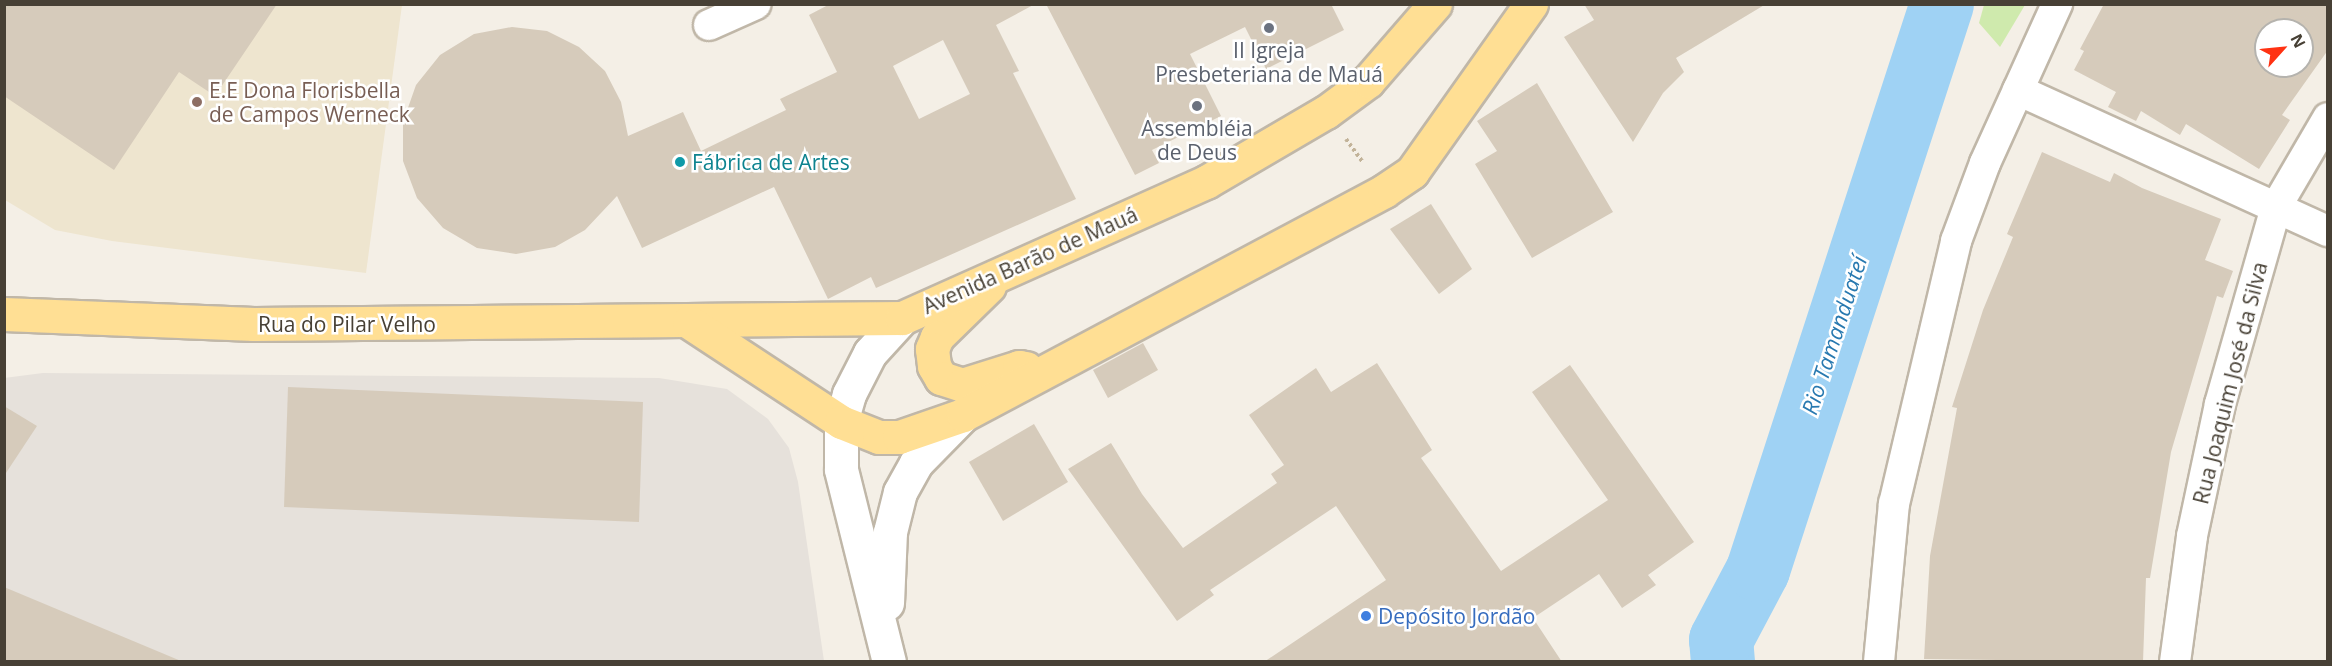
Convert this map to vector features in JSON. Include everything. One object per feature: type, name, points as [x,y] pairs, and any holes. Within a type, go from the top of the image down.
[{"type":"main road","name":"Avenida Barão de Mauá","points":[[963,415],[1384,191],[1412,172],[1531,4]]},
{"type":"main road","name":"Avenida Barão de Mauá","points":[[902,318],[1206,182],[1326,112],[1368,81],[1429,7]]},
{"type":"main road","points":[[1005,270],[937,338],[932,349],[934,366],[940,378],[962,385],[1019,367],[1042,372]]},
{"type":"main road","name":"Rua do Pilar Velho","points":[[4,314],[254,324],[689,322],[902,318]]},
{"type":"main road","points":[[689,322],[842,422],[879,438],[899,437],[963,415]]},
{"type":"street","points":[[709,25],[756,4]]},
{"type":"street","points":[[1879,662],[1894,504],[1956,241],[2018,90],[2057,4]]},
{"type":"street","points":[[2018,90],[2328,231]]},
{"type":"street","name":"Rua Joaquim José da Silva","points":[[2175,662],[2192,536],[2220,404],[2276,207],[2328,118]]},
{"type":"street","name":"Avenida Barão de Mauá","points":[[888,650],[841,469],[842,422],[849,394],[870,353],[902,318]]},
{"type":"street","name":"Avenida Barão de Mauá","points":[[888,650],[890,532],[900,492],[916,463],[963,415]]},
{"type":"path","points":[[1326,112],[1384,191]]},
{"type":"shaded area","name":"E.E Dona Florisbella de Campos Werneck","points":[[5,5],[402,5],[366,273],[112,241],[55,230],[5,200]]},
{"type":"shaded area","points":[[43,373],[659,378],[727,389],[768,419],[789,448],[798,482],[824,661],[5,661],[4,378]]},
{"type":"green space","points":[[1984,5],[2025,5],[2000,47],[1979,23]]},
{"type":"building","points":[[4,4],[277,4],[215,96],[179,72],[114,170],[4,96]]},
{"type":"building","points":[[830,4],[1035,4],[996,25],[1019,71],[1013,73],[1076,199],[876,288],[871,277],[828,299],[774,187],[642,248],[617,196],[585,230],[555,247],[516,254],[477,248],[443,228],[417,198],[403,161],[403,122],[416,85],[440,55],[474,34],[512,27],[547,31],[579,47],[605,71],[621,102],[628,136],[683,112],[701,151],[786,110],[780,99],[837,72],[809,15]],"holes":[[[943,40],[970,94],[919,119],[893,66]]]},
{"type":"building","points":[[1046,4],[1331,4],[1344,30],[1266,69],[1245,27],[1190,54],[1221,116],[1152,150],[1159,163],[1135,175]]},
{"type":"building","points":[[1584,4],[1766,4],[1676,58],[1684,72],[1663,93],[1633,142],[1564,37],[1594,20]]},
{"type":"building","points":[[2104,4],[2328,4],[2328,50],[2314,70],[2314,18],[2254,18],[2254,78],[2308,78],[2282,115],[2290,120],[2259,169],[2186,124],[2180,135],[2141,111],[2136,121],[2108,107],[2116,92],[2074,70],[2084,51],[2080,49]]},
{"type":"building","points":[[1537,83],[1613,212],[1532,258],[1475,164],[1497,151],[1477,121]]},
{"type":"building","points":[[2042,152],[2110,182],[2114,173],[2142,188],[2221,219],[2205,260],[2233,271],[2223,298],[2217,296],[2171,452],[2150,578],[2146,578],[2143,662],[1924,659],[1930,556],[1957,408],[1952,407],[1983,310],[2013,237],[2007,234]]},
{"type":"building","points":[[1431,204],[1472,269],[1439,294],[1390,229]]},
{"type":"building","points":[[1143,343],[1158,370],[1108,398],[1093,370]]},
{"type":"building","points":[[1377,363],[1432,450],[1421,458],[1501,571],[1608,500],[1532,392],[1570,365],[1694,542],[1648,575],[1656,585],[1622,608],[1599,574],[1533,618],[1562,662],[1264,662],[1386,580],[1336,506],[1210,590],[1214,595],[1177,621],[1068,469],[1111,443],[1142,494],[1183,548],[1277,483],[1271,474],[1284,465],[1249,415],[1316,368],[1331,392]]},
{"type":"building","points":[[288,387],[643,402],[639,522],[284,507]]},
{"type":"building","points":[[4,406],[37,426],[4,476]]},
{"type":"building","points":[[1034,424],[1068,482],[1003,521],[969,462]]},
{"type":"building","points":[[4,587],[181,661],[181,662],[4,662]]},
{"type":"waterway","name":"Rio Tamanduateí","points":[[1723,662],[1721,640],[1758,570],[1942,4]]},
{"type":"place","name":"II Igreja Presbeteriana de Mauá","points":[[1269,28]]},
{"type":"place","name":"E.E Dona Florisbella de Campos Werneck","points":[[197,102]]},
{"type":"place","name":"Assembléia de Deus","points":[[1197,106]]},
{"type":"place","name":"Fábrica de Artes","points":[[680,162]]},
{"type":"place","name":"Depósito Jordão","points":[[1366,616]]}]
